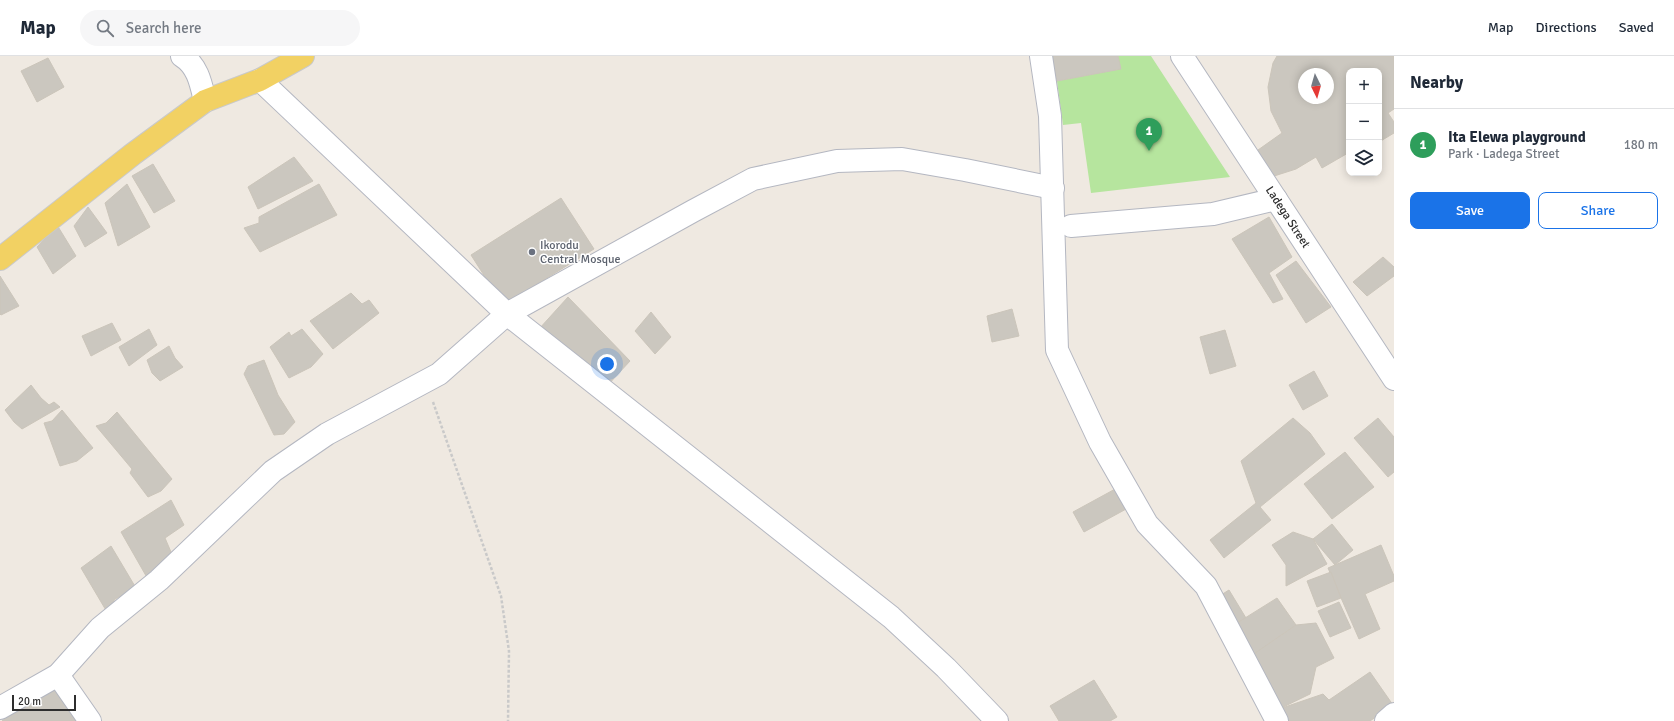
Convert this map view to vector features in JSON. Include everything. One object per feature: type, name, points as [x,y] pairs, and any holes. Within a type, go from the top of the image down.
[{"type":"main road","points":[[0,259],[133,154],[205,101],[260,80],[303,56]]},
{"type":"street","points":[[182,56],[188,60],[200,78],[205,101]]},
{"type":"street","points":[[1041,56],[1050,116],[1057,350],[1100,442],[1147,524],[1206,586],[1277,721]]},
{"type":"street","name":"Ladega Street","points":[[1182,56],[1394,379]]},
{"type":"street","points":[[260,80],[507,314],[890,617],[946,668],[997,721]]},
{"type":"street","points":[[0,708],[58,675],[100,628],[159,580],[273,471],[327,434],[439,374],[507,314],[692,210],[754,179],[837,161],[902,159],[1053,188]]},
{"type":"street","points":[[1071,226],[1213,214],[1276,199]]},
{"type":"street","points":[[58,675],[90,721]]},
{"type":"street","points":[[1386,721],[1394,714]]},
{"type":"path","points":[[426,381],[501,596],[509,651],[508,721]]},
{"type":"green space","points":[[1118,56],[1151,56],[1230,177],[1091,193],[1081,123],[1063,125],[1057,81],[1120,69]]},
{"type":"building","points":[[1052,56],[1118,56],[1121,69],[1057,81]]},
{"type":"building","points":[[1277,56],[1394,56],[1394,109],[1388,113],[1394,122],[1394,133],[1382,140],[1382,68],[1346,68],[1346,154],[1322,168],[1316,157],[1296,169],[1271,177],[1258,150],[1282,133],[1271,111],[1268,87],[1273,63]]},
{"type":"building","points":[[48,58],[64,87],[37,102],[21,71]]},
{"type":"building","points":[[294,157],[313,181],[258,209],[248,187]]},
{"type":"building","points":[[153,164],[175,201],[154,213],[132,176]]},
{"type":"building","points":[[127,184],[150,227],[118,246],[105,203]]},
{"type":"building","points":[[319,184],[337,215],[260,252],[244,228],[259,223],[259,217]]},
{"type":"building","name":"Ikorodu Central Mosque","points":[[561,198],[594,249],[503,305],[471,255]]},
{"type":"building","points":[[88,207],[107,233],[85,247],[74,226]]},
{"type":"building","points":[[1269,217],[1292,257],[1269,273],[1283,299],[1273,303],[1232,239]]},
{"type":"building","points":[[57,225],[76,256],[53,274],[37,247]]},
{"type":"building","points":[[1383,257],[1394,267],[1394,276],[1367,296],[1353,282]]},
{"type":"building","points":[[1296,261],[1331,307],[1306,323],[1276,275]]},
{"type":"building","points":[[0,276],[19,306],[1,315],[0,314]]},
{"type":"building","points":[[351,293],[362,304],[369,300],[379,313],[333,349],[310,321]]},
{"type":"building","points":[[568,297],[630,361],[606,387],[539,329]]},
{"type":"building","points":[[1012,309],[1019,336],[992,342],[987,316]]},
{"type":"building","points":[[651,312],[671,337],[655,354],[635,331]]},
{"type":"building","points":[[112,323],[121,340],[91,356],[82,336]]},
{"type":"building","points":[[149,329],[157,345],[129,366],[119,347]]},
{"type":"building","points":[[302,329],[323,354],[311,367],[289,378],[270,347],[289,332],[291,336]]},
{"type":"building","points":[[1225,330],[1236,366],[1210,374],[1200,337]]},
{"type":"building","points":[[169,346],[175,358],[183,367],[160,381],[152,373],[147,360]]},
{"type":"building","points":[[264,360],[278,395],[295,422],[284,434],[274,435],[244,374],[248,366]]},
{"type":"building","points":[[1314,371],[1328,396],[1303,410],[1289,385]]},
{"type":"building","points":[[31,385],[41,398],[49,405],[54,402],[60,407],[22,429],[14,422],[5,410]]},
{"type":"building","points":[[62,410],[93,448],[77,461],[60,466],[44,423],[52,421]]},
{"type":"building","points":[[117,412],[172,479],[161,491],[148,497],[130,473],[132,469],[96,426],[106,423]]},
{"type":"building","points":[[1293,418],[1310,433],[1325,454],[1260,507],[1271,520],[1224,558],[1210,540],[1256,503],[1241,461]]},
{"type":"building","points":[[1378,418],[1394,437],[1394,472],[1388,477],[1354,438]]},
{"type":"building","points":[[1345,452],[1374,487],[1332,519],[1304,484]]},
{"type":"building","points":[[1117,488],[1128,508],[1084,532],[1073,512]]},
{"type":"building","points":[[171,500],[184,525],[165,538],[174,559],[149,581],[121,532]]},
{"type":"building","points":[[1332,524],[1353,550],[1335,565],[1313,539]]},
{"type":"building","points":[[1293,532],[1313,539],[1327,564],[1286,586],[1286,565],[1272,545]]},
{"type":"building","points":[[1381,545],[1394,576],[1394,581],[1365,594],[1380,629],[1359,639],[1328,568]]},
{"type":"building","points":[[111,546],[136,588],[115,599],[107,612],[81,568]]},
{"type":"building","points":[[1331,572],[1341,598],[1317,607],[1307,581]]},
{"type":"building","points":[[1229,590],[1246,618],[1229,628],[1213,600]]},
{"type":"building","points":[[1277,598],[1296,625],[1247,659],[1229,628]]},
{"type":"building","points":[[1339,602],[1351,628],[1330,637],[1318,611]]},
{"type":"building","points":[[1316,623],[1334,658],[1316,667],[1310,694],[1279,709],[1251,656],[1296,625]]},
{"type":"building","points":[[1370,672],[1393,705],[1370,721],[1287,721],[1282,708],[1323,694],[1329,700]]},
{"type":"building","points":[[1094,680],[1117,717],[1110,721],[1059,721],[1050,706]]},
{"type":"building","points":[[53,685],[77,721],[2,721],[24,706]]},
{"type":"place","name":"Ita Elewa playground","points":[[1149,151]]},
{"type":"place","name":"Ikorodu Central Mosque","points":[[532,252]]}]
